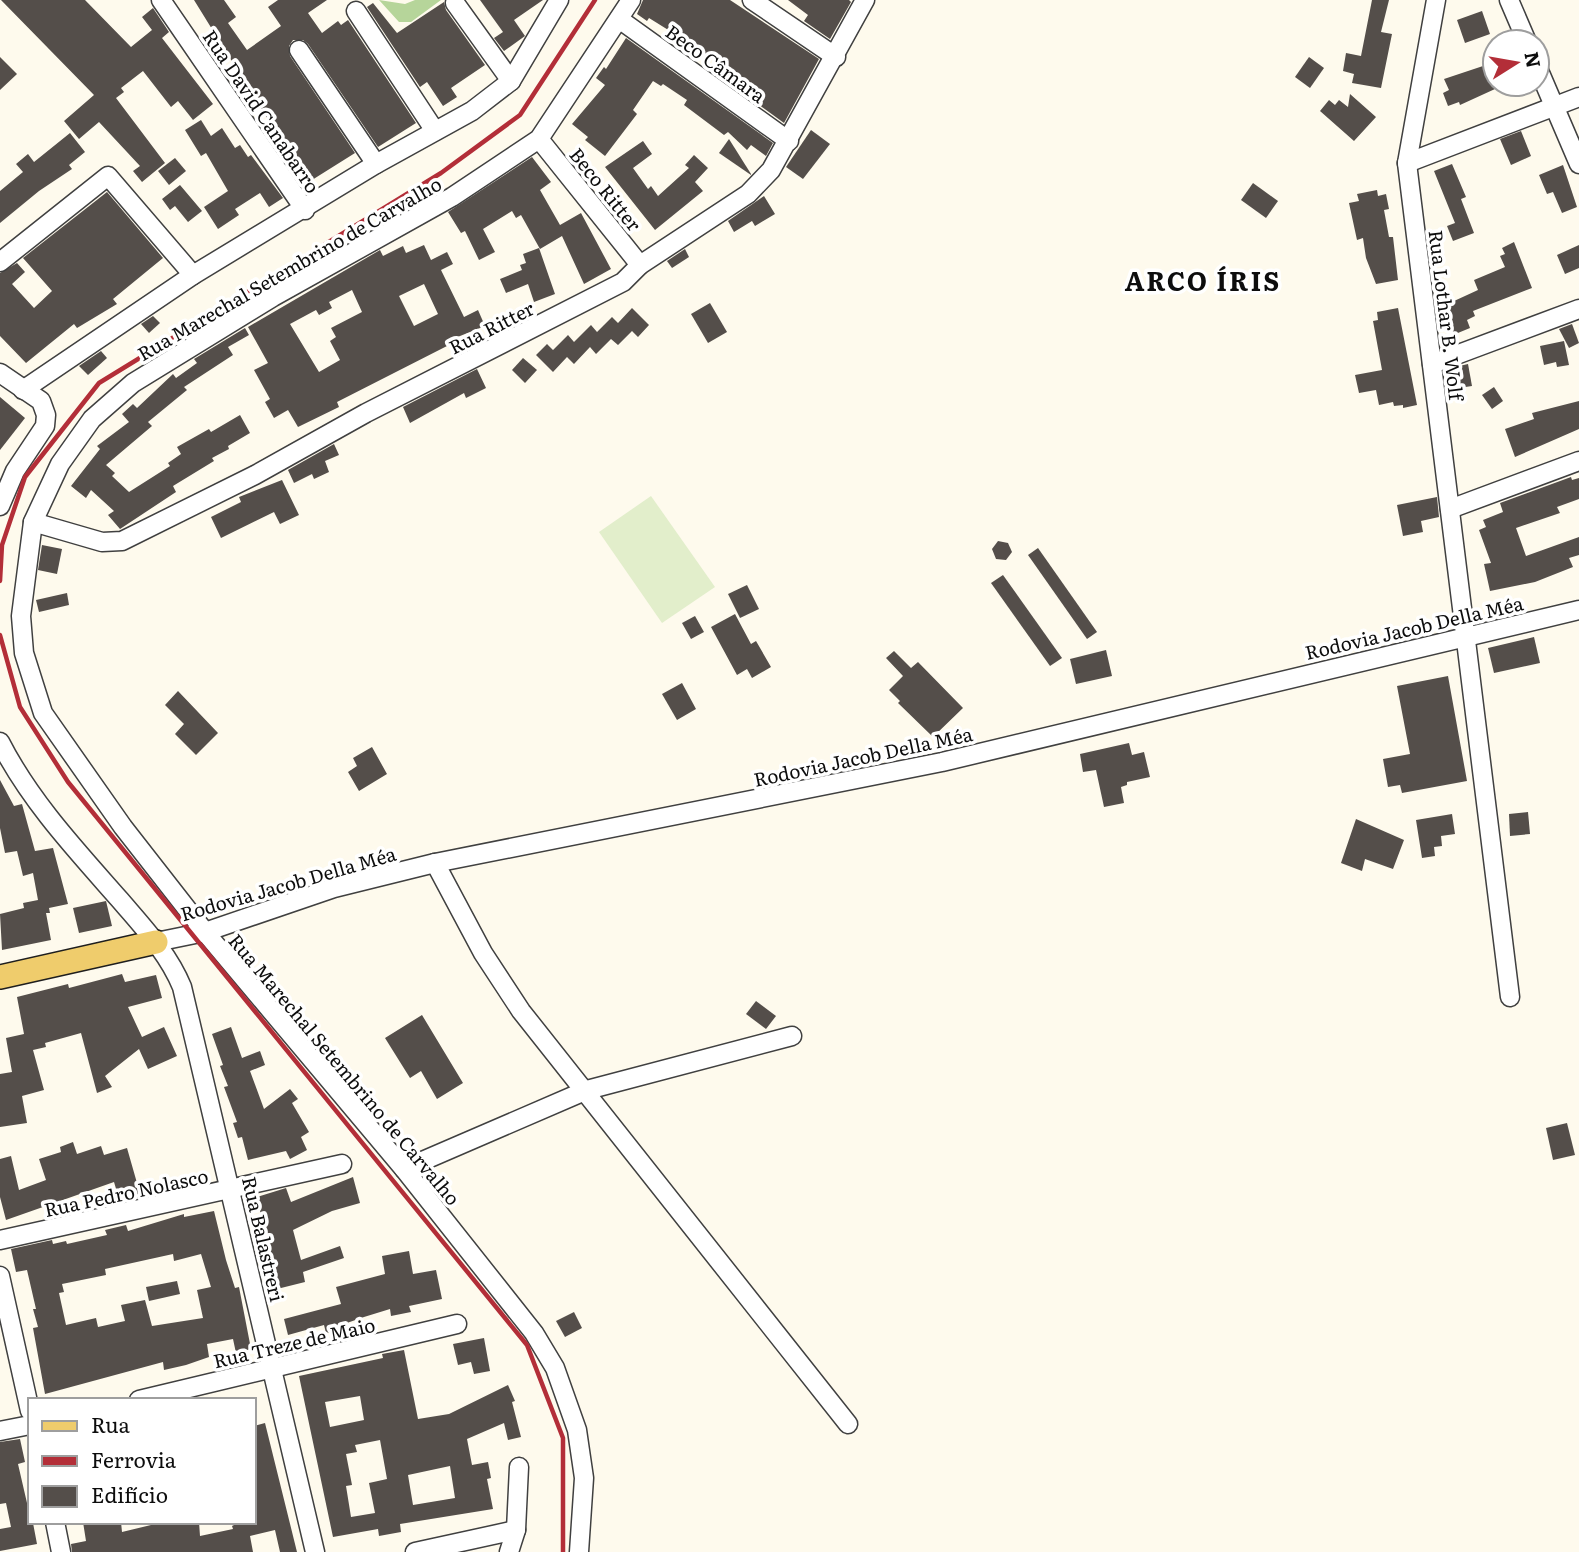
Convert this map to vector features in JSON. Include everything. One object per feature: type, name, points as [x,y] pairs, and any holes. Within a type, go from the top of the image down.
[{"type":"main road","points":[[0,977],[156,942]]},
{"type":"street","name":"Rua David Canabarro","points":[[161,0],[305,210]]},
{"type":"street","name":"Rua Marechal Setembrino de Carvalho","points":[[23,390],[193,275],[305,210],[376,164],[472,111],[511,82],[559,0]]},
{"type":"street","name":"Rua Marechal Setembrino de Carvalho","points":[[579,1552],[584,1478],[577,1430],[555,1368],[534,1333],[404,1169],[205,932],[123,828],[43,713],[23,653],[21,617],[33,522],[61,464],[92,419],[133,383],[273,297],[462,191],[539,139],[631,0]]},
{"type":"street","points":[[752,0],[836,57]]},
{"type":"street","name":"Rua Ritter","points":[[33,522],[102,542],[122,541],[623,282],[640,265],[748,194],[771,170],[836,57],[865,0]]},
{"type":"street","name":"Rua Lothar B. Wolf","points":[[1436,0],[1407,163],[1510,997]]},
{"type":"street","points":[[1509,0],[1521,28]]},
{"type":"street","points":[[455,3],[511,82]]},
{"type":"street","points":[[356,11],[436,131]]},
{"type":"street","name":"Beco Câmara","points":[[619,19],[789,141]]},
{"type":"street","points":[[299,50],[376,164]]},
{"type":"street","points":[[1407,163],[1579,97]]},
{"type":"street","points":[[1550,98],[1579,164]]},
{"type":"street","name":"Beco Ritter","points":[[539,139],[640,265]]},
{"type":"street","points":[[0,262],[108,176],[193,275]]},
{"type":"street","points":[[1432,364],[1579,310]]},
{"type":"street","points":[[0,373],[41,401],[46,415],[45,426],[15,471],[0,506]]},
{"type":"street","points":[[1450,509],[1579,461]]},
{"type":"street","name":"Rodovia Jacob Della Méa","points":[[156,942],[205,932],[334,888],[435,863],[942,762],[1579,610]]},
{"type":"street","points":[[0,742],[16,773],[54,824],[156,942]]},
{"type":"street","points":[[435,863],[483,953],[521,1011],[587,1090],[848,1424]]},
{"type":"street","name":"Rua Balastreri","points":[[156,942],[182,987],[232,1191],[314,1552]]},
{"type":"street","points":[[404,1169],[587,1090],[792,1036]]},
{"type":"street","name":"Rua Pedro Nolasco","points":[[0,1240],[232,1191],[342,1164]]},
{"type":"street","points":[[0,1276],[28,1402]]},
{"type":"street","name":"Rua Treze de Maio","points":[[148,1398],[457,1324]]},
{"type":"street","points":[[0,1431],[28,1425]]},
{"type":"street","points":[[509,1552],[516,1531],[519,1467]]},
{"type":"street","points":[[55,1524],[61,1552]]},
{"type":"street","points":[[415,1552],[516,1531]]},
{"type":"green space","points":[[379,0],[405,4],[415,0],[441,0],[411,22],[399,22]]},
{"type":"green space","points":[[651,496],[715,587],[662,623],[599,532]]},
{"type":"building","points":[[1,0],[85,0],[131,47],[152,30],[142,17],[153,8],[169,32],[162,38],[213,104],[193,120],[178,101],[171,107],[143,71],[121,88],[124,92],[116,98],[165,163],[142,182],[133,171],[140,166],[99,122],[79,139],[64,121],[94,95]]},
{"type":"building","points":[[194,0],[224,0],[236,17],[228,23],[247,50],[281,26],[268,7],[278,0],[327,0],[308,13],[322,33],[338,21],[341,25],[348,20],[416,123],[378,147],[308,44],[303,40],[293,40],[289,46],[290,56],[355,153],[312,180],[285,147]]},
{"type":"building","points":[[480,0],[543,0],[514,20],[525,36],[504,51],[494,38],[503,32]]},
{"type":"building","points":[[643,0],[730,0],[819,59],[784,123],[755,102],[759,96],[736,81],[739,75],[706,54],[704,57],[692,49],[694,46],[649,18],[647,21],[637,14]]},
{"type":"building","points":[[788,0],[851,2],[830,39],[804,21],[808,15]]},
{"type":"building","points":[[1372,0],[1389,0],[1381,32],[1392,34],[1381,88],[1352,83],[1354,74],[1343,71],[1346,53],[1361,56]]},
{"type":"building","points":[[444,2],[446,10],[485,65],[451,88],[457,97],[443,106],[427,82],[420,87],[367,7],[373,3],[397,33]]},
{"type":"building","points":[[1482,11],[1488,28],[1481,28],[1481,37],[1465,43],[1457,20]]},
{"type":"building","points":[[626,38],[773,143],[766,156],[751,145],[747,150],[728,132],[724,135],[684,105],[687,100],[663,84],[661,86],[653,81],[633,110],[637,114],[605,156],[585,140],[588,137],[572,124],[605,85],[596,78],[604,67],[606,69]]},
{"type":"building","points":[[0,57],[17,74],[0,90]]},
{"type":"building","points":[[1309,57],[1324,68],[1310,88],[1295,77]]},
{"type":"building","points":[[1481,67],[1481,95],[1460,105],[1459,102],[1448,106],[1443,93],[1449,90],[1444,79]]},
{"type":"building","points":[[1350,94],[1376,117],[1354,141],[1320,111],[1329,100],[1335,105],[1339,100],[1348,107]]},
{"type":"building","points":[[201,120],[211,136],[222,128],[235,148],[240,145],[248,157],[251,155],[283,198],[269,207],[260,193],[235,209],[239,215],[218,229],[204,207],[228,191],[206,153],[201,156],[185,130]]},
{"type":"building","points":[[811,130],[830,144],[803,179],[786,167]]},
{"type":"building","points":[[1521,131],[1531,156],[1511,165],[1500,139]]},
{"type":"building","points":[[70,133],[85,152],[69,165],[72,169],[39,191],[0,223],[0,191],[23,172],[16,164],[28,154],[34,162]]},
{"type":"building","points":[[729,139],[751,174],[751,175],[719,153]]},
{"type":"building","points":[[643,141],[652,154],[633,168],[648,189],[651,186],[658,196],[689,168],[685,165],[694,155],[708,168],[695,182],[703,191],[655,230],[605,167]]},
{"type":"building","points":[[532,157],[551,182],[540,190],[560,225],[581,213],[611,269],[584,284],[562,236],[540,249],[521,215],[516,218],[512,211],[483,229],[495,252],[479,260],[465,231],[461,233],[448,212]]},
{"type":"building","points":[[175,158],[186,171],[169,185],[158,171]]},
{"type":"building","points":[[1452,164],[1466,197],[1461,199],[1474,233],[1453,241],[1447,226],[1455,223],[1434,171]]},
{"type":"building","points":[[1563,165],[1577,207],[1562,213],[1553,192],[1547,194],[1539,175]]},
{"type":"building","points":[[1253,183],[1278,201],[1266,218],[1241,200]]},
{"type":"building","points":[[180,185],[202,211],[188,222],[175,206],[170,210],[162,199]]},
{"type":"building","points":[[1377,190],[1378,196],[1386,194],[1389,209],[1384,210],[1389,237],[1393,237],[1398,280],[1376,284],[1366,258],[1363,238],[1357,240],[1349,203],[1359,201],[1357,194]]},
{"type":"building","points":[[107,192],[163,258],[113,299],[117,304],[77,328],[74,324],[26,363],[0,336],[0,273],[17,263],[25,272],[12,284],[34,308],[52,291],[23,258]]},
{"type":"building","points":[[764,196],[775,214],[755,226],[752,221],[734,232],[728,221]]},
{"type":"building","points":[[1514,242],[1532,288],[1473,311],[1475,316],[1467,320],[1470,328],[1453,335],[1441,307],[1478,290],[1474,280],[1505,267],[1500,256],[1505,254],[1502,248]]},
{"type":"building","points":[[424,245],[431,260],[447,252],[453,264],[441,270],[464,317],[478,310],[485,326],[445,342],[447,346],[337,402],[339,407],[298,427],[288,410],[274,418],[265,402],[270,399],[254,370],[268,363],[248,327],[380,250],[383,256],[403,246],[406,253]],"holes":[[[424,284],[438,314],[414,326],[399,296]],[[352,290],[362,312],[331,328],[336,337],[330,341],[340,360],[319,372],[290,324],[316,310],[319,315],[332,308],[329,302]]]},
{"type":"building","points":[[1579,245],[1579,268],[1565,274],[1557,255]]},
{"type":"building","points":[[539,248],[555,294],[534,302],[528,284],[506,293],[500,279],[522,270],[520,265],[526,263],[523,254]]},
{"type":"building","points":[[685,249],[689,257],[672,268],[667,261]]},
{"type":"building","points":[[710,303],[727,332],[708,343],[691,314]]},
{"type":"building","points":[[632,308],[649,325],[638,337],[632,331],[618,345],[611,339],[596,354],[590,347],[574,364],[567,357],[553,372],[536,355],[547,344],[553,350],[568,335],[574,342],[591,325],[597,332],[612,317],[618,323]]},
{"type":"building","points":[[1398,308],[1417,405],[1403,408],[1403,405],[1394,406],[1393,402],[1379,405],[1376,390],[1359,393],[1355,375],[1382,370],[1373,321],[1378,320],[1377,312]]},
{"type":"building","points":[[153,316],[160,323],[149,333],[141,324]]},
{"type":"building","points":[[1572,324],[1579,343],[1569,348],[1559,329]]},
{"type":"building","points":[[245,328],[249,335],[228,347],[233,355],[184,387],[187,390],[148,422],[152,426],[106,465],[115,473],[112,476],[129,492],[170,466],[168,463],[181,454],[177,447],[209,429],[211,432],[240,415],[250,433],[212,458],[214,461],[173,486],[176,492],[120,529],[108,515],[114,511],[91,490],[86,498],[71,486],[100,449],[97,446],[129,422],[122,414],[133,404],[137,408],[173,374],[176,378],[197,363],[194,359]]},
{"type":"building","points":[[1564,341],[1569,365],[1557,367],[1556,362],[1544,365],[1540,346]]},
{"type":"building","points":[[101,351],[107,358],[88,375],[79,366]]},
{"type":"building","points":[[523,358],[537,370],[525,383],[512,370]]},
{"type":"building","points":[[1468,364],[1472,386],[1459,388],[1455,367]]},
{"type":"building","points":[[477,369],[486,388],[466,398],[464,393],[410,423],[403,407]]},
{"type":"building","points":[[1494,387],[1503,401],[1492,409],[1482,395]]},
{"type":"building","points":[[0,397],[25,418],[0,450]]},
{"type":"building","points":[[1579,401],[1579,429],[1515,457],[1505,429],[1534,419],[1532,413]]},
{"type":"building","points":[[334,444],[339,455],[325,461],[329,472],[314,479],[312,474],[294,483],[288,470]]},
{"type":"building","points":[[1571,477],[1572,480],[1579,478],[1579,499],[1557,507],[1560,513],[1516,528],[1526,556],[1579,537],[1579,555],[1569,558],[1573,567],[1535,582],[1490,591],[1484,564],[1491,563],[1479,530],[1486,527],[1483,520],[1503,512],[1500,503]]},
{"type":"building","points":[[282,480],[299,515],[280,524],[274,512],[221,538],[211,517],[241,502],[239,497]]},
{"type":"building","points":[[1437,497],[1439,517],[1421,521],[1423,532],[1403,536],[1397,505]]},
{"type":"building","points":[[998,541],[1008,543],[1012,552],[1006,560],[996,559],[992,549]]},
{"type":"building","points":[[42,545],[62,549],[57,574],[38,570]]},
{"type":"building","points":[[1038,548],[1097,632],[1087,639],[1028,555]]},
{"type":"building","points":[[1003,575],[1062,658],[1050,666],[991,583]]},
{"type":"building","points":[[747,585],[759,609],[740,618],[728,594]]},
{"type":"building","points":[[67,593],[69,605],[39,612],[36,600]]},
{"type":"building","points":[[735,614],[751,644],[756,641],[771,667],[752,678],[747,669],[737,675],[711,627]]},
{"type":"building","points":[[695,616],[704,632],[691,639],[682,623]]},
{"type":"building","points":[[1534,637],[1540,663],[1494,673],[1488,648]]},
{"type":"building","points":[[1106,650],[1112,676],[1076,684],[1070,659]]},
{"type":"building","points":[[894,651],[911,668],[918,662],[963,708],[933,737],[898,703],[900,701],[889,690],[903,676],[886,658]]},
{"type":"building","points":[[1448,676],[1467,781],[1402,793],[1400,785],[1388,787],[1383,759],[1410,754],[1397,686]]},
{"type":"building","points":[[682,683],[696,709],[677,720],[662,694]]},
{"type":"building","points":[[178,691],[218,733],[196,755],[175,734],[184,724],[165,705]]},
{"type":"building","points":[[1129,743],[1132,755],[1144,752],[1150,777],[1127,782],[1127,785],[1121,787],[1124,803],[1104,807],[1096,770],[1083,772],[1080,754]]},
{"type":"building","points":[[372,747],[387,774],[359,791],[348,772],[357,766],[353,758]]},
{"type":"building","points":[[0,780],[14,806],[22,804],[35,851],[53,848],[68,904],[49,908],[50,913],[46,913],[51,940],[2,950],[0,914],[24,908],[23,903],[38,900],[33,873],[23,876],[17,851],[5,853],[0,828]]},
{"type":"building","points":[[1528,812],[1530,834],[1510,836],[1509,814]]},
{"type":"building","points":[[1452,814],[1455,834],[1441,836],[1442,846],[1434,847],[1435,856],[1422,858],[1416,820]]},
{"type":"building","points":[[1356,819],[1404,840],[1393,869],[1365,859],[1362,871],[1341,863]]},
{"type":"building","points":[[106,901],[112,926],[79,933],[73,908]]},
{"type":"building","points":[[122,974],[125,982],[156,975],[162,998],[128,1007],[142,1037],[164,1027],[177,1056],[148,1069],[139,1049],[105,1076],[112,1087],[97,1093],[81,1033],[45,1043],[46,1047],[33,1050],[44,1090],[22,1096],[27,1123],[0,1127],[0,1074],[12,1072],[6,1038],[24,1034],[17,997],[68,984],[69,988]]},
{"type":"building","points":[[756,1001],[776,1016],[766,1029],[746,1014]]},
{"type":"building","points":[[422,1015],[463,1083],[437,1099],[421,1071],[410,1078],[385,1038]]},
{"type":"building","points":[[231,1027],[242,1058],[260,1051],[265,1065],[250,1071],[264,1109],[290,1089],[298,1099],[292,1103],[309,1132],[301,1137],[307,1150],[290,1159],[286,1151],[248,1160],[242,1137],[238,1138],[233,1123],[237,1122],[224,1087],[228,1086],[220,1066],[223,1065],[212,1034]]},
{"type":"building","points":[[1567,1123],[1575,1155],[1553,1160],[1546,1128]]},
{"type":"building","points":[[73,1142],[77,1154],[101,1146],[104,1155],[127,1148],[141,1197],[120,1202],[114,1182],[6,1220],[0,1197],[0,1159],[11,1156],[19,1190],[46,1180],[39,1159],[61,1152],[60,1147]]},
{"type":"building","points":[[353,1177],[360,1203],[332,1211],[293,1230],[301,1260],[340,1246],[344,1258],[303,1272],[305,1282],[277,1289],[257,1197],[286,1188],[291,1202]]},
{"type":"building","points":[[214,1211],[235,1288],[239,1287],[251,1349],[236,1353],[233,1339],[207,1344],[209,1357],[186,1365],[164,1370],[163,1362],[45,1394],[33,1328],[38,1327],[33,1309],[36,1309],[27,1270],[16,1272],[11,1249],[52,1240],[53,1244],[66,1241],[67,1244],[107,1235],[105,1230],[126,1225],[128,1231],[184,1214],[184,1217]],"holes":[[[173,1254],[174,1261],[201,1254],[211,1287],[197,1290],[203,1318],[152,1326],[145,1300],[121,1305],[125,1321],[98,1327],[96,1318],[66,1325],[59,1293],[64,1292],[62,1284],[106,1275],[105,1269]]]},
{"type":"building","points":[[409,1251],[413,1274],[436,1270],[442,1299],[409,1306],[411,1312],[391,1316],[390,1309],[344,1324],[345,1328],[326,1333],[324,1325],[288,1335],[284,1319],[341,1304],[336,1287],[385,1274],[382,1256]]},
{"type":"building","points":[[177,1281],[180,1294],[149,1301],[146,1287]]},
{"type":"building","points":[[574,1312],[582,1328],[565,1337],[556,1321]]},
{"type":"building","points":[[484,1338],[490,1371],[474,1374],[471,1362],[458,1365],[453,1344]]},
{"type":"building","points":[[404,1350],[418,1419],[449,1414],[508,1385],[515,1401],[512,1402],[521,1437],[508,1440],[504,1423],[467,1439],[472,1465],[488,1462],[491,1478],[487,1479],[493,1509],[400,1524],[401,1532],[379,1536],[378,1529],[333,1537],[299,1376],[383,1358],[382,1354]],"holes":[[[360,1396],[364,1420],[330,1427],[325,1402]],[[380,1440],[387,1479],[369,1483],[375,1513],[351,1517],[346,1486],[352,1485],[346,1454],[357,1452],[355,1445]],[[450,1466],[455,1498],[413,1505],[408,1475]]]},
{"type":"building","points":[[265,1423],[297,1552],[280,1552],[275,1530],[250,1536],[253,1552],[72,1552],[71,1544],[86,1541],[83,1524],[121,1524],[122,1532],[151,1524],[199,1524],[200,1536],[233,1529],[232,1526],[236,1524],[256,1524],[256,1425]]},
{"type":"building","points":[[20,1439],[25,1462],[18,1464],[28,1503],[28,1524],[33,1524],[37,1544],[0,1551],[0,1529],[11,1527],[6,1503],[0,1504],[0,1442]]},
{"type":"railway","points":[[0,581],[2,545],[25,477],[99,383],[441,173],[520,115],[595,0]]},
{"type":"railway","points":[[0,635],[20,707],[68,782],[527,1345],[563,1438],[563,1552]]},
{"type":"district","name":"ARCO ÍRIS","points":[[1203,279]]}]
